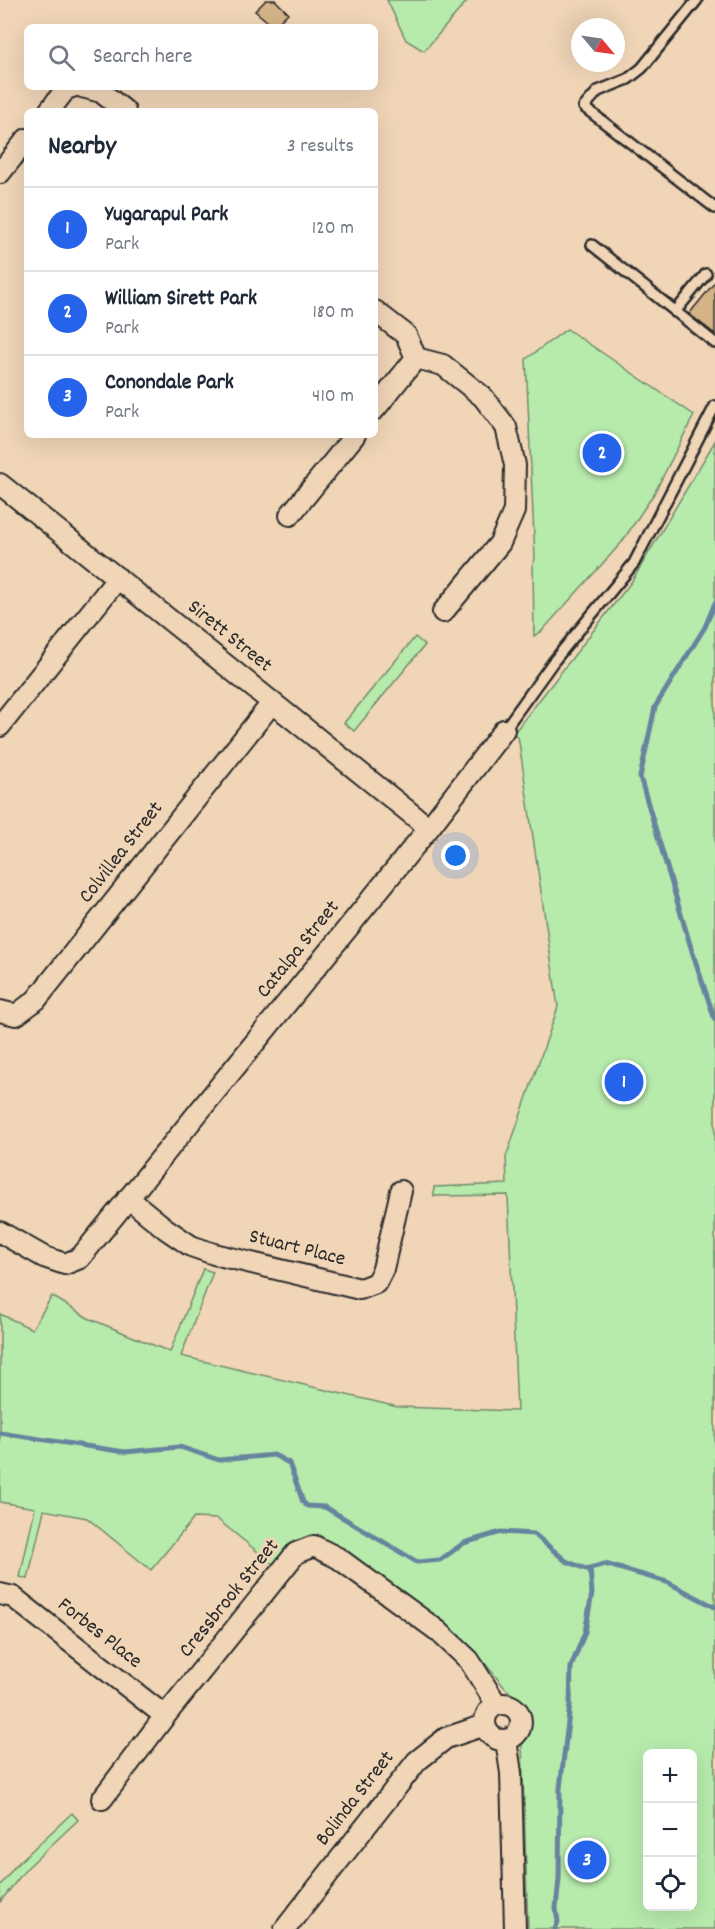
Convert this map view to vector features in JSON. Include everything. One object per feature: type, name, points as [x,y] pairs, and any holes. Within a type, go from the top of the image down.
[{"type":"street","points":[[51,108],[65,90]]},
{"type":"street","points":[[93,90],[101,92],[121,108]]},
{"type":"street","points":[[0,173],[24,143]]},
{"type":"street","points":[[378,313],[406,336],[416,358]]},
{"type":"street","points":[[378,406],[416,358]]},
{"type":"street","points":[[416,358],[443,365],[483,397],[506,427],[515,465],[514,511],[500,543],[442,612]]},
{"type":"street","points":[[290,515],[353,438]]},
{"type":"street","name":"Sirett Street","points":[[0,484],[429,828]]},
{"type":"street","points":[[0,726],[118,578]]},
{"type":"street","name":"Colvillea Street","points":[[0,1011],[16,1015],[36,1000],[272,703]]},
{"type":"street","name":"Catalpa Street","points":[[0,1232],[44,1257],[65,1264],[80,1258],[429,828],[504,730]]},
{"type":"street","name":"Stuart Place","points":[[128,1198],[191,1246],[214,1254],[360,1289],[376,1283],[383,1269],[401,1191]]},
{"type":"street","name":"Cressbrook Street","points":[[102,1799],[165,1716],[296,1553],[314,1546],[338,1558],[438,1631],[469,1660],[497,1705]]},
{"type":"street","name":"Forbes Place","points":[[0,1594],[13,1597],[165,1716]]},
{"type":"street","points":[[497,1705],[511,1706],[520,1718],[518,1731],[506,1740],[492,1737],[485,1725],[486,1715],[497,1705]]},
{"type":"street","name":"Bolinda Street","points":[[285,1929],[417,1761],[446,1738],[485,1725]]},
{"type":"street","points":[[506,1740],[511,1773],[515,1929]]},
{"type":"lane","points":[[697,0],[642,68],[628,79],[598,91],[584,107],[715,208]]},
{"type":"lane","points":[[592,245],[715,344]]},
{"type":"lane","points":[[675,312],[706,274]]},
{"type":"lane","points":[[504,730],[553,662],[634,563],[715,406]]},
{"type":"green space","points":[[387,0],[468,0],[424,51],[406,40]]},
{"type":"green space","points":[[567,329],[694,415],[655,492],[622,542],[541,632],[534,636],[533,564],[535,559],[526,359]]},
{"type":"green space","points":[[715,441],[715,1929],[528,1929],[522,1745],[528,1727],[528,1708],[505,1688],[475,1651],[448,1627],[318,1534],[287,1547],[274,1565],[217,1519],[194,1518],[151,1570],[87,1518],[44,1510],[28,1579],[20,1577],[35,1508],[0,1502],[0,1314],[32,1329],[52,1296],[88,1318],[170,1352],[203,1269],[213,1272],[181,1356],[398,1407],[517,1411],[508,1195],[434,1196],[434,1187],[507,1184],[506,1157],[558,1007],[519,742],[518,737],[513,734],[632,581]]},
{"type":"green space","points":[[415,637],[425,645],[354,731],[344,723]]},
{"type":"green space","points":[[72,1813],[78,1820],[26,1869],[0,1902],[0,1886],[15,1866]]},
{"type":"building","points":[[266,0],[275,0],[288,13],[277,24],[270,24],[255,11]]},
{"type":"building","points":[[715,282],[715,334],[689,314]]},
{"type":"waterway","points":[[715,603],[705,627],[655,707],[640,777],[715,1020]]},
{"type":"waterway","points":[[0,1433],[125,1452],[180,1447],[219,1460],[274,1455],[289,1463],[303,1502],[307,1506],[325,1507],[417,1562],[440,1560],[464,1543],[501,1532],[534,1534],[566,1561],[586,1569],[605,1564],[667,1582],[715,1607]]},
{"type":"waterway","points":[[555,1929],[558,1922],[556,1908],[559,1879],[560,1788],[570,1705],[571,1667],[585,1632],[592,1593],[590,1568]]},
{"type":"place","name":"William Sirett Park","points":[[602,453]]},
{"type":"place","name":"Yugarapul Park","points":[[624,1082]]},
{"type":"place","name":"Conondale Park","points":[[587,1860]]}]
